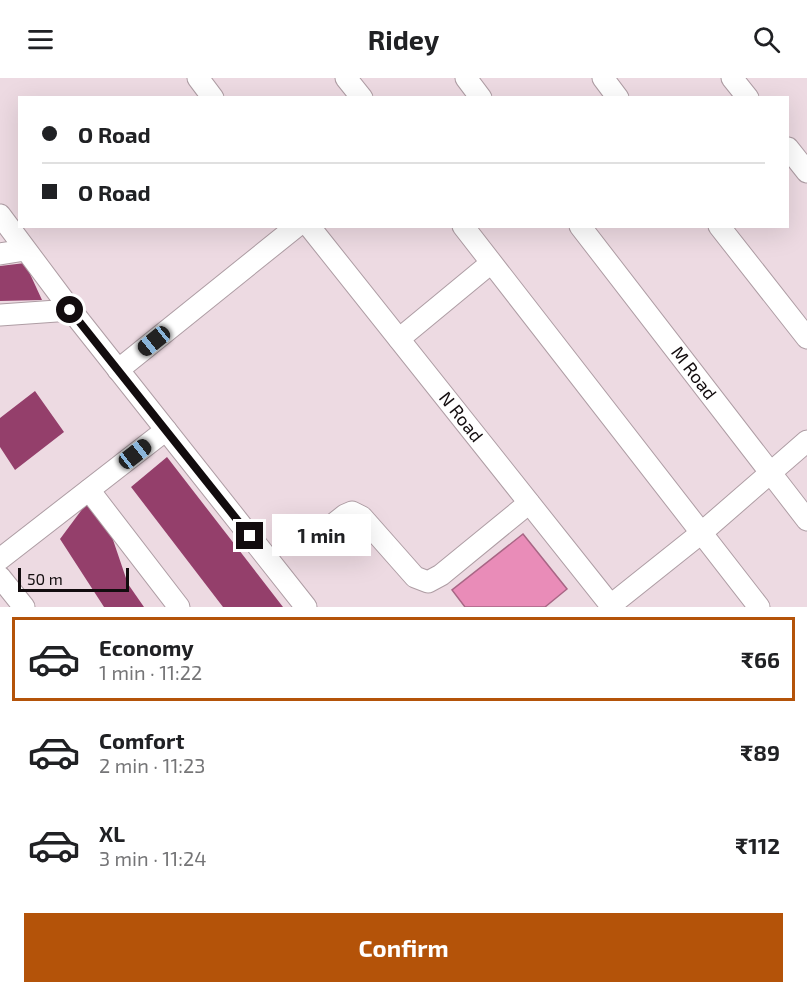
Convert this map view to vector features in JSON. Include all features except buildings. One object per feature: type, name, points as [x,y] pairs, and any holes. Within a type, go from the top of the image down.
[{"type":"street","points":[[198,78],[212,96]]},
{"type":"street","points":[[346,78],[360,96]]},
{"type":"street","points":[[466,78],[480,96]]},
{"type":"street","points":[[603,78],[616,96]]},
{"type":"street","points":[[732,78],[746,96]]},
{"type":"street","points":[[789,149],[807,172]]},
{"type":"street","points":[[0,215],[70,310],[306,607]]},
{"type":"street","points":[[118,370],[295,228]]},
{"type":"street","name":"N Road","points":[[311,228],[612,606]]},
{"type":"street","points":[[465,228],[700,534],[759,607]]},
{"type":"street","name":"M Road","points":[[582,228],[807,520]]},
{"type":"street","points":[[721,228],[807,338]]},
{"type":"street","points":[[0,254],[25,250]]},
{"type":"street","points":[[399,339],[491,262]]},
{"type":"street","points":[[0,315],[70,310]]},
{"type":"street","points":[[0,559],[166,430]]},
{"type":"street","points":[[612,606],[700,534],[807,441]]},
{"type":"street","points":[[89,490],[179,607]]},
{"type":"street","points":[[316,538],[352,512],[362,517],[414,577],[428,582],[441,575],[529,503]]},
{"type":"street","points":[[0,577],[24,607]]},
{"type":"shaded area","points":[[523,534],[567,589],[545,607],[465,607],[452,590]]},
{"type":"route","points":[[70,310],[250,536]]}]
